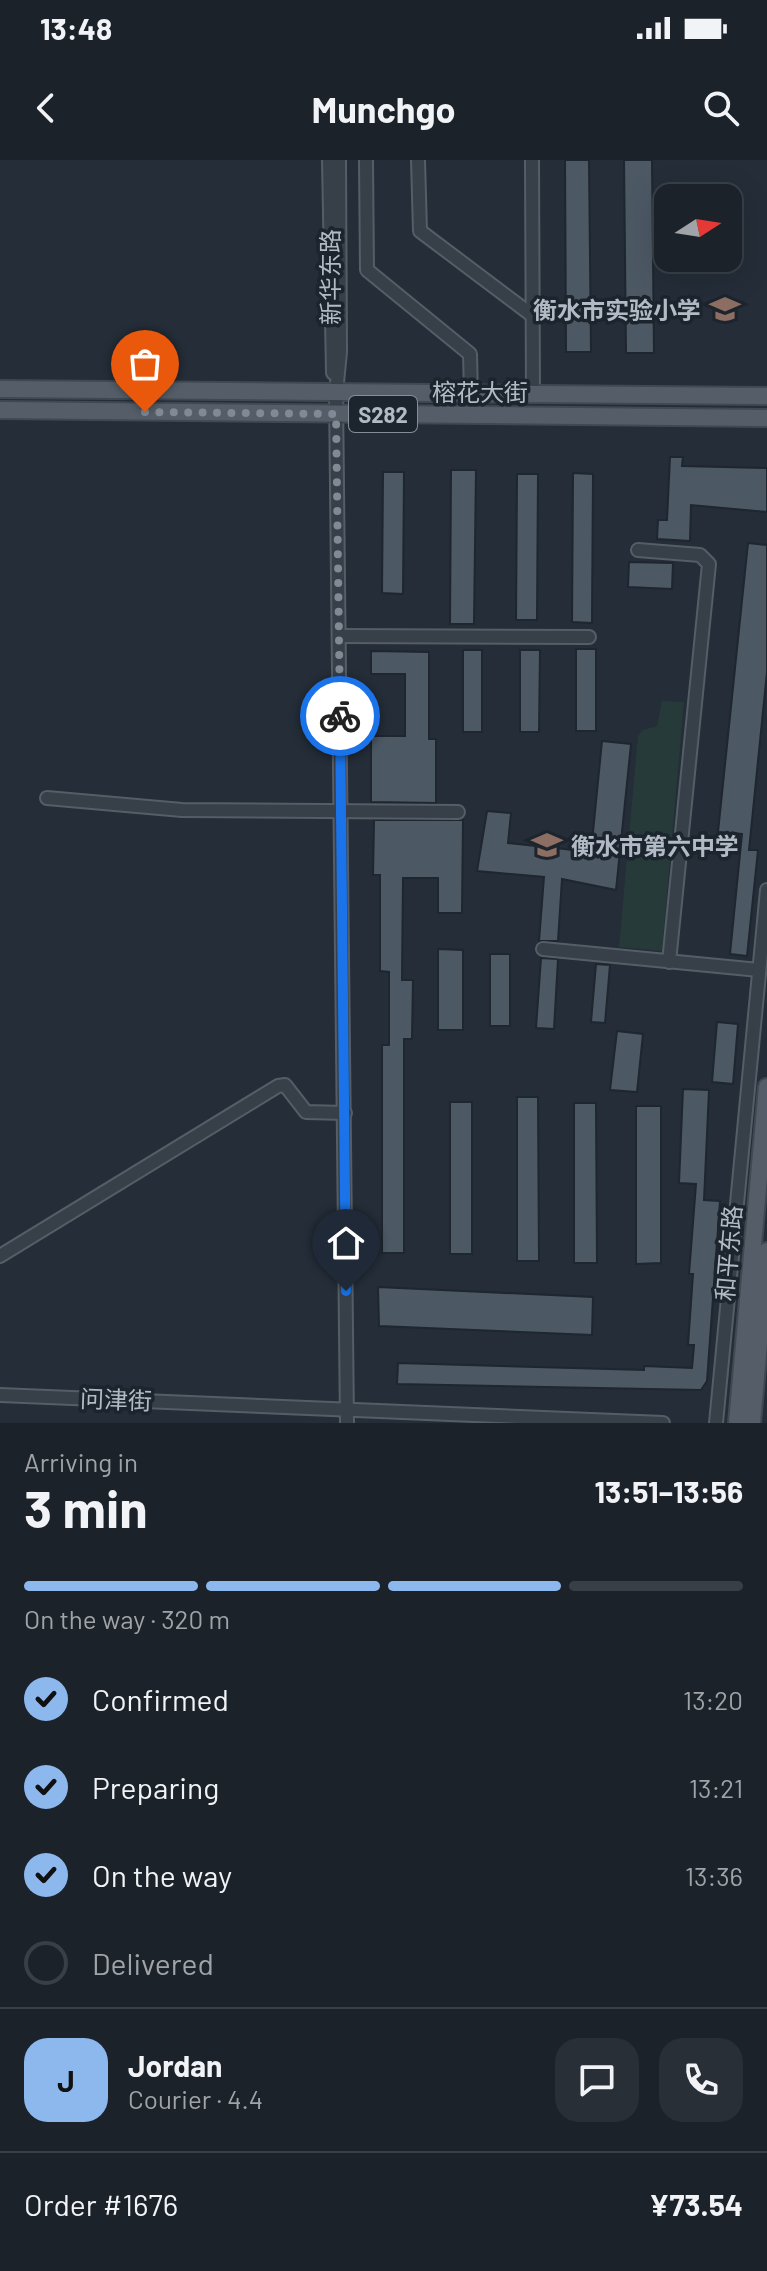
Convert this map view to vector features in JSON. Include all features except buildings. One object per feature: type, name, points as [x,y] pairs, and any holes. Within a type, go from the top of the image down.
[{"type":"main road","name":"榕花大街","points":[[0,389],[767,396]]},
{"type":"main road","name":"榕花大街","points":[[0,410],[767,418]]},
{"type":"main road","name":"和平东路","points":[[752,1420],[767,1087]]},
{"type":"main road","name":"和平东路","points":[[752,1420],[765,1302],[767,1251]]},
{"type":"street","name":"新华东路","points":[[329,160],[330,352],[336,393]]},
{"type":"street","name":"新华东路","points":[[339,160],[340,352],[336,414],[347,1416]]},
{"type":"street","points":[[366,160],[367,270],[470,354],[471,394]]},
{"type":"street","points":[[418,160],[420,231],[533,316]]},
{"type":"street","points":[[532,160],[533,394]]},
{"type":"street","points":[[638,550],[700,555],[709,564],[669,962]]},
{"type":"street","points":[[339,636],[589,637]]},
{"type":"street","points":[[47,798],[138,809],[458,812]]},
{"type":"street","points":[[716,1423],[767,890]]},
{"type":"street","points":[[543,949],[759,970]]},
{"type":"street","points":[[0,1256],[278,1086],[285,1085],[306,1112],[345,1113]]},
{"type":"street","name":"问津街","points":[[0,1395],[347,1416],[663,1423]]},
{"type":"green space","points":[[662,701],[684,702],[662,951],[619,947],[638,736],[643,730],[657,726]]},
{"type":"way so far","points":[[145,412],[336,414],[340,716]]},
{"type":"place","name":"衡水市实验小学","points":[[725,309]]},
{"type":"place","name":"衡水市第六中学","points":[[547,845]]},
{"type":"route","points":[[340,716],[346,1291]]}]
